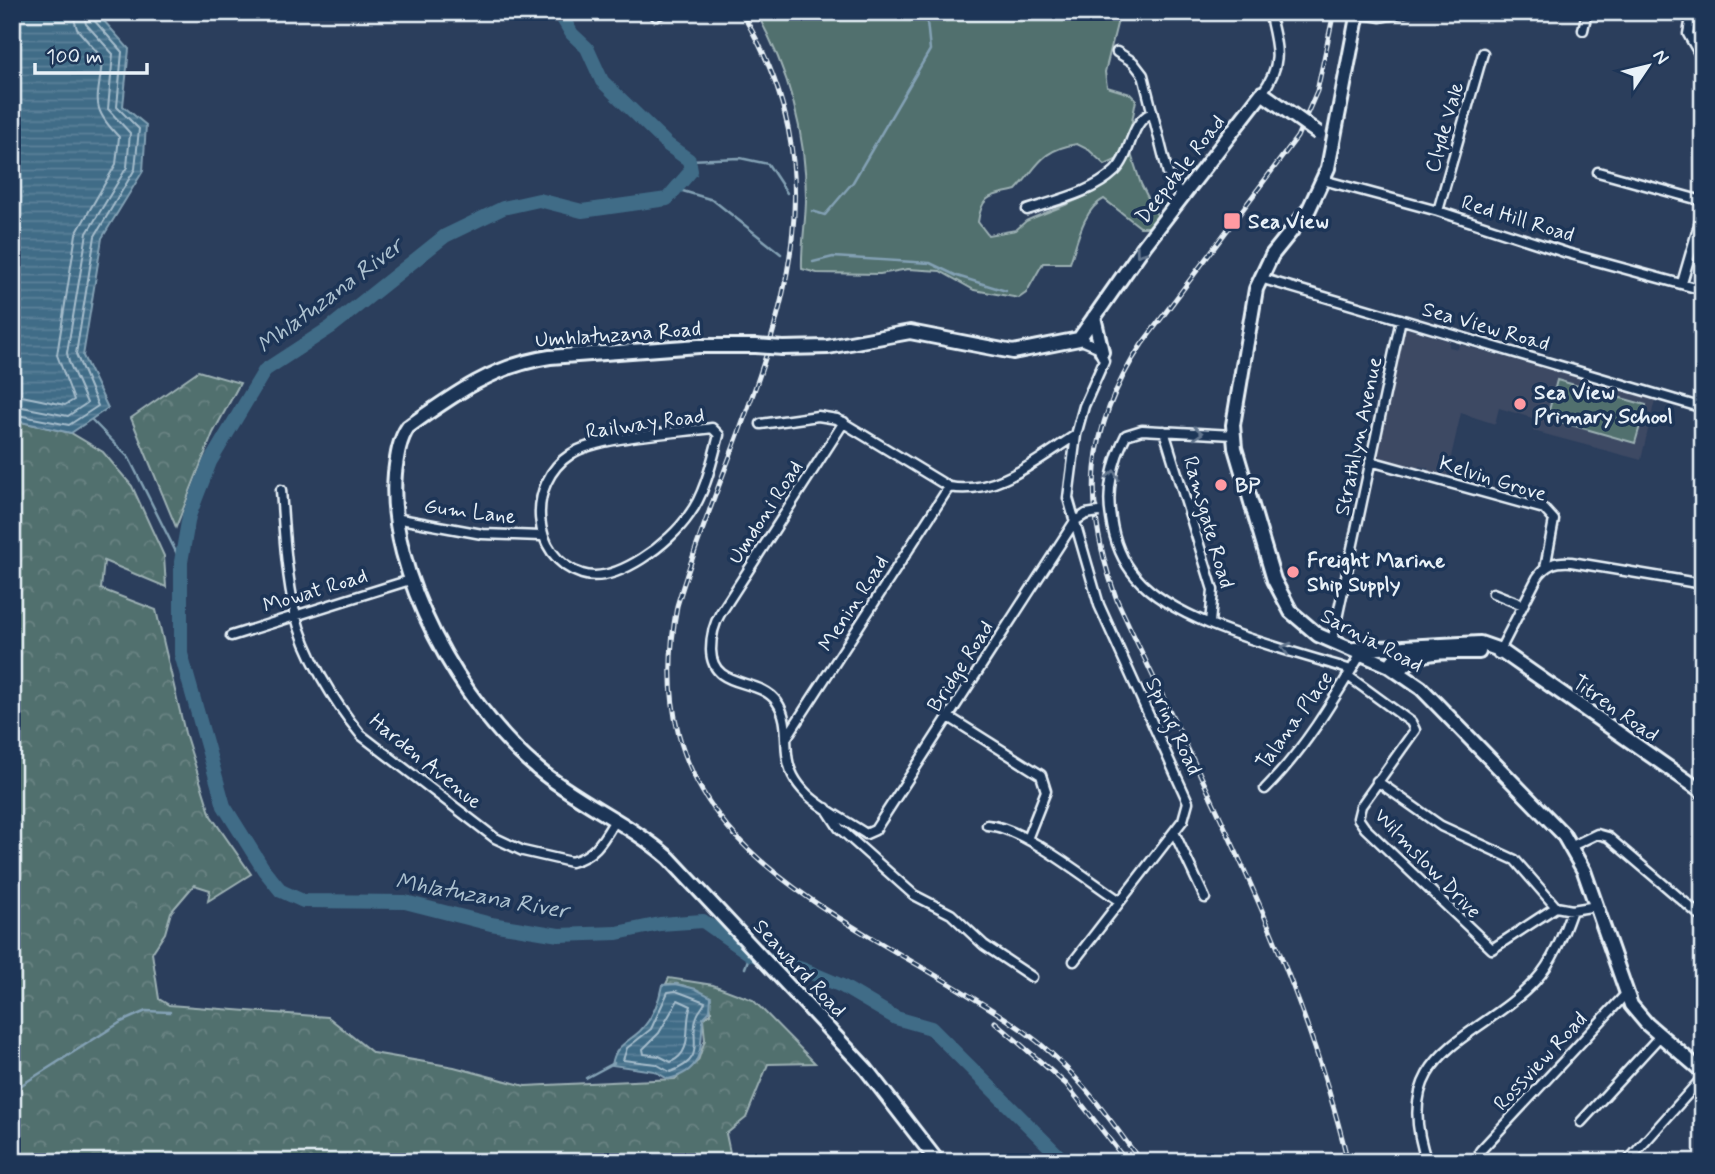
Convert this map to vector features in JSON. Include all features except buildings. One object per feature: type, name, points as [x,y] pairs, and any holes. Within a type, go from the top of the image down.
[{"type":"street","name":"Deepdale Road","points":[[1079,339],[1144,246],[1262,93],[1277,65],[1276,41],[1269,12]]},
{"type":"street","points":[[1357,13],[1381,17],[1405,12]]},
{"type":"street","points":[[1583,30],[1587,12]]},
{"type":"street","points":[[1692,12],[1688,34],[1703,60]]},
{"type":"street","name":"Sarnia Road","points":[[1357,13],[1332,147],[1323,180],[1308,209],[1272,256],[1259,278],[1233,435],[1279,592],[1300,622],[1332,642],[1394,669],[1421,688],[1572,846],[1597,906],[1625,995],[1638,1015],[1703,1075]]},
{"type":"street","points":[[1117,52],[1133,62],[1143,75],[1168,174],[1182,199]]},
{"type":"street","name":"Clyde Vale","points":[[1437,211],[1483,53]]},
{"type":"street","points":[[1262,93],[1318,133],[1332,147]]},
{"type":"street","points":[[1027,211],[1085,190],[1110,176],[1125,160],[1138,123],[1152,113]]},
{"type":"street","points":[[1598,172],[1703,201]]},
{"type":"street","name":"Red Hill Road","points":[[1323,180],[1437,211],[1567,253],[1703,289]]},
{"type":"street","points":[[1682,283],[1703,211]]},
{"type":"street","name":"Sea View Road","points":[[1259,278],[1703,408]]},
{"type":"street","points":[[1094,317],[1102,352],[1102,367],[1084,406],[1076,435],[1068,498],[1075,521],[1086,514],[1110,511]]},
{"type":"street","name":"Strathlyn Avenue","points":[[1332,642],[1401,319]]},
{"type":"street","name":"Umhlatuzana Road","points":[[615,820],[538,769],[486,716],[454,666],[410,580],[395,518],[396,468],[403,434],[408,427],[482,377],[516,363],[550,356],[699,346],[828,347],[910,332],[1013,352],[1079,339]]},
{"type":"street","points":[[1079,339],[1093,343],[1102,352]]},
{"type":"street","points":[[761,424],[824,416],[844,422],[949,487],[971,489],[995,484],[1076,435]]},
{"type":"street","name":"Umdoni Road","points":[[788,737],[781,710],[772,696],[764,690],[727,680],[713,664],[711,643],[716,621],[844,422]]},
{"type":"street","name":"Railway Road","points":[[712,428],[719,433],[698,500],[690,515],[666,540],[630,566],[602,576],[581,574],[556,558],[541,536],[541,495],[551,472],[569,455],[592,445],[616,441],[712,428]]},
{"type":"street","points":[[1233,435],[1142,430],[1126,435],[1113,469],[1110,511],[1121,555],[1136,577],[1170,604],[1210,623],[1349,673]]},
{"type":"street","name":"Ramsgate Road","points":[[1164,431],[1213,590],[1210,623]]},
{"type":"street","name":"Kelvin Grove","points":[[1370,461],[1544,509],[1554,520],[1545,568]]},
{"type":"street","name":"Menin Road","points":[[788,737],[949,487]]},
{"type":"street","name":"Harden Avenue","points":[[281,490],[295,613],[338,704],[361,735],[495,838],[523,851],[571,862],[598,848],[615,820]]},
{"type":"street","name":"Gum Lane","points":[[395,518],[482,534],[541,536]]},
{"type":"street","name":"Bridge Road","points":[[826,808],[866,834],[875,830],[1075,521]]},
{"type":"street","name":"Spring Road","points":[[1074,961],[1174,832],[1186,811],[1184,790],[1099,605],[1075,521]]},
{"type":"street","points":[[1394,669],[1417,655],[1502,653],[1523,605],[1545,568],[1561,562],[1703,584]]},
{"type":"street","name":"Mowat Road","points":[[230,636],[295,613],[410,580]]},
{"type":"street","points":[[1493,593],[1523,605]]},
{"type":"street","name":"Titren Road","points":[[1356,651],[1480,643],[1502,653],[1703,792]]},
{"type":"street","points":[[1394,669],[1404,648]]},
{"type":"street","name":"Talana Place","points":[[1265,789],[1287,765],[1349,673],[1356,651]]},
{"type":"street","name":"Wilmslow Drive","points":[[1349,673],[1414,726],[1412,735],[1377,780],[1361,806],[1358,818],[1361,823],[1492,949],[1556,907]]},
{"type":"street","points":[[949,717],[1041,775],[1046,791],[1027,839]]},
{"type":"street","points":[[788,737],[791,774],[803,792],[826,808],[839,828],[914,895],[951,914],[984,945],[1032,977]]},
{"type":"street","points":[[1377,780],[1441,826],[1515,860],[1556,907],[1572,910],[1597,906]]},
{"type":"street","name":"Seaward Road","points":[[615,820],[649,841],[807,1003],[866,1069],[938,1162]]},
{"type":"street","points":[[987,825],[998,826],[1027,839],[1120,901]]},
{"type":"street","points":[[1174,832],[1205,898]]},
{"type":"street","points":[[1572,846],[1597,834],[1608,837],[1703,918]]},
{"type":"street","points":[[1427,1162],[1418,1115],[1423,1088],[1432,1066],[1459,1037],[1512,1002],[1535,981],[1553,956],[1572,910]]},
{"type":"street","name":"Rossview Road","points":[[1480,1151],[1625,995]]},
{"type":"street","points":[[1581,1122],[1660,1036]]},
{"type":"street","points":[[1627,1162],[1703,1075]]},
{"type":"shaded area","name":"Sea View Primary School","points":[[1403,327],[1449,341],[1449,347],[1458,349],[1459,344],[1655,400],[1641,460],[1533,431],[1535,419],[1499,408],[1495,424],[1461,413],[1446,479],[1427,474],[1428,468],[1419,466],[1417,471],[1375,458],[1390,381],[1396,372],[1395,360]]},
{"type":"green space","points":[[756,12],[1120,12],[1105,72],[1107,87],[1130,94],[1136,100],[1128,143],[1118,159],[1105,165],[1089,150],[1077,144],[1055,150],[1040,161],[1016,190],[986,200],[978,222],[988,235],[1016,230],[1026,221],[1100,188],[1124,167],[1131,154],[1141,184],[1158,217],[1154,227],[1140,227],[1104,199],[1086,218],[1070,263],[1043,263],[1026,293],[1019,298],[974,290],[940,271],[908,269],[880,274],[817,273],[802,269],[806,198],[799,126],[786,79]]},
{"type":"green space","points":[[198,371],[240,383],[213,433],[176,527],[131,418]]},
{"type":"green space","points":[[1557,380],[1646,405],[1635,443],[1547,418]]},
{"type":"green space","points":[[12,420],[71,433],[103,452],[132,486],[164,556],[166,587],[104,561],[101,589],[156,610],[185,733],[211,816],[251,874],[208,901],[210,890],[194,885],[171,912],[165,933],[152,953],[159,999],[169,1005],[328,1017],[373,1053],[454,1067],[525,1086],[675,1079],[698,1061],[705,1040],[703,1018],[711,1014],[707,1000],[696,990],[666,984],[669,978],[713,985],[753,1000],[815,1063],[768,1064],[746,1118],[726,1134],[732,1162],[12,1162]]},
{"type":"water","points":[[12,12],[96,12],[129,49],[123,106],[146,125],[143,171],[102,238],[83,356],[108,408],[71,433],[12,420]]},
{"type":"water","points":[[676,984],[696,989],[711,997],[710,1011],[703,1018],[700,1048],[695,1064],[680,1075],[668,1079],[654,1071],[612,1065],[622,1045],[648,1021],[657,1004],[662,985]]},
{"type":"waterway","name":"Mhlatuzana River","points":[[559,12],[572,34],[587,48],[602,81],[668,145],[689,160],[691,171],[667,199],[582,211],[539,200],[503,208],[445,236],[331,327],[265,370],[210,462],[189,516],[181,562],[181,654],[224,806],[264,870],[281,891],[303,901],[405,902],[491,924],[559,935],[617,933],[660,924],[703,921],[750,954],[802,969],[842,986],[896,1018],[931,1028],[1065,1162]]},
{"type":"waterway","points":[[812,211],[825,215],[853,182],[930,50],[926,12]]},
{"type":"waterway","points":[[689,160],[740,158],[768,164],[787,193]]},
{"type":"waterway","points":[[676,189],[713,200],[781,254]]},
{"type":"waterway","points":[[813,262],[833,257],[930,263],[957,276],[1006,291]]},
{"type":"waterway","points":[[92,420],[129,458],[181,562]]},
{"type":"waterway","points":[[745,968],[750,954]]},
{"type":"waterway","points":[[12,1091],[121,1022],[146,1011],[170,1012]]},
{"type":"waterway","points":[[586,1078],[614,1063]]},
{"type":"railway","points":[[741,12],[777,88],[793,163],[792,237],[779,311],[756,384],[677,606],[672,692],[688,762],[722,820],[770,869],[828,911],[957,988],[1039,1043],[1087,1090],[1141,1162]]},
{"type":"railway","points":[[1334,12],[1317,91],[1297,137],[1142,344],[1123,376],[1109,407],[1100,438],[1095,469],[1095,500],[1098,532],[1117,600],[1215,806],[1277,945],[1328,1089],[1348,1162]]},
{"type":"railway","points":[[995,1022],[1066,1084],[1127,1162]]},
{"type":"place","name":"Sea View","points":[[1232,221]]},
{"type":"place","name":"Sea View Primary School","points":[[1520,404]]},
{"type":"place","name":"BP","points":[[1221,485]]},
{"type":"place","name":"Freight Marine Ship Supply","points":[[1293,572]]}]
